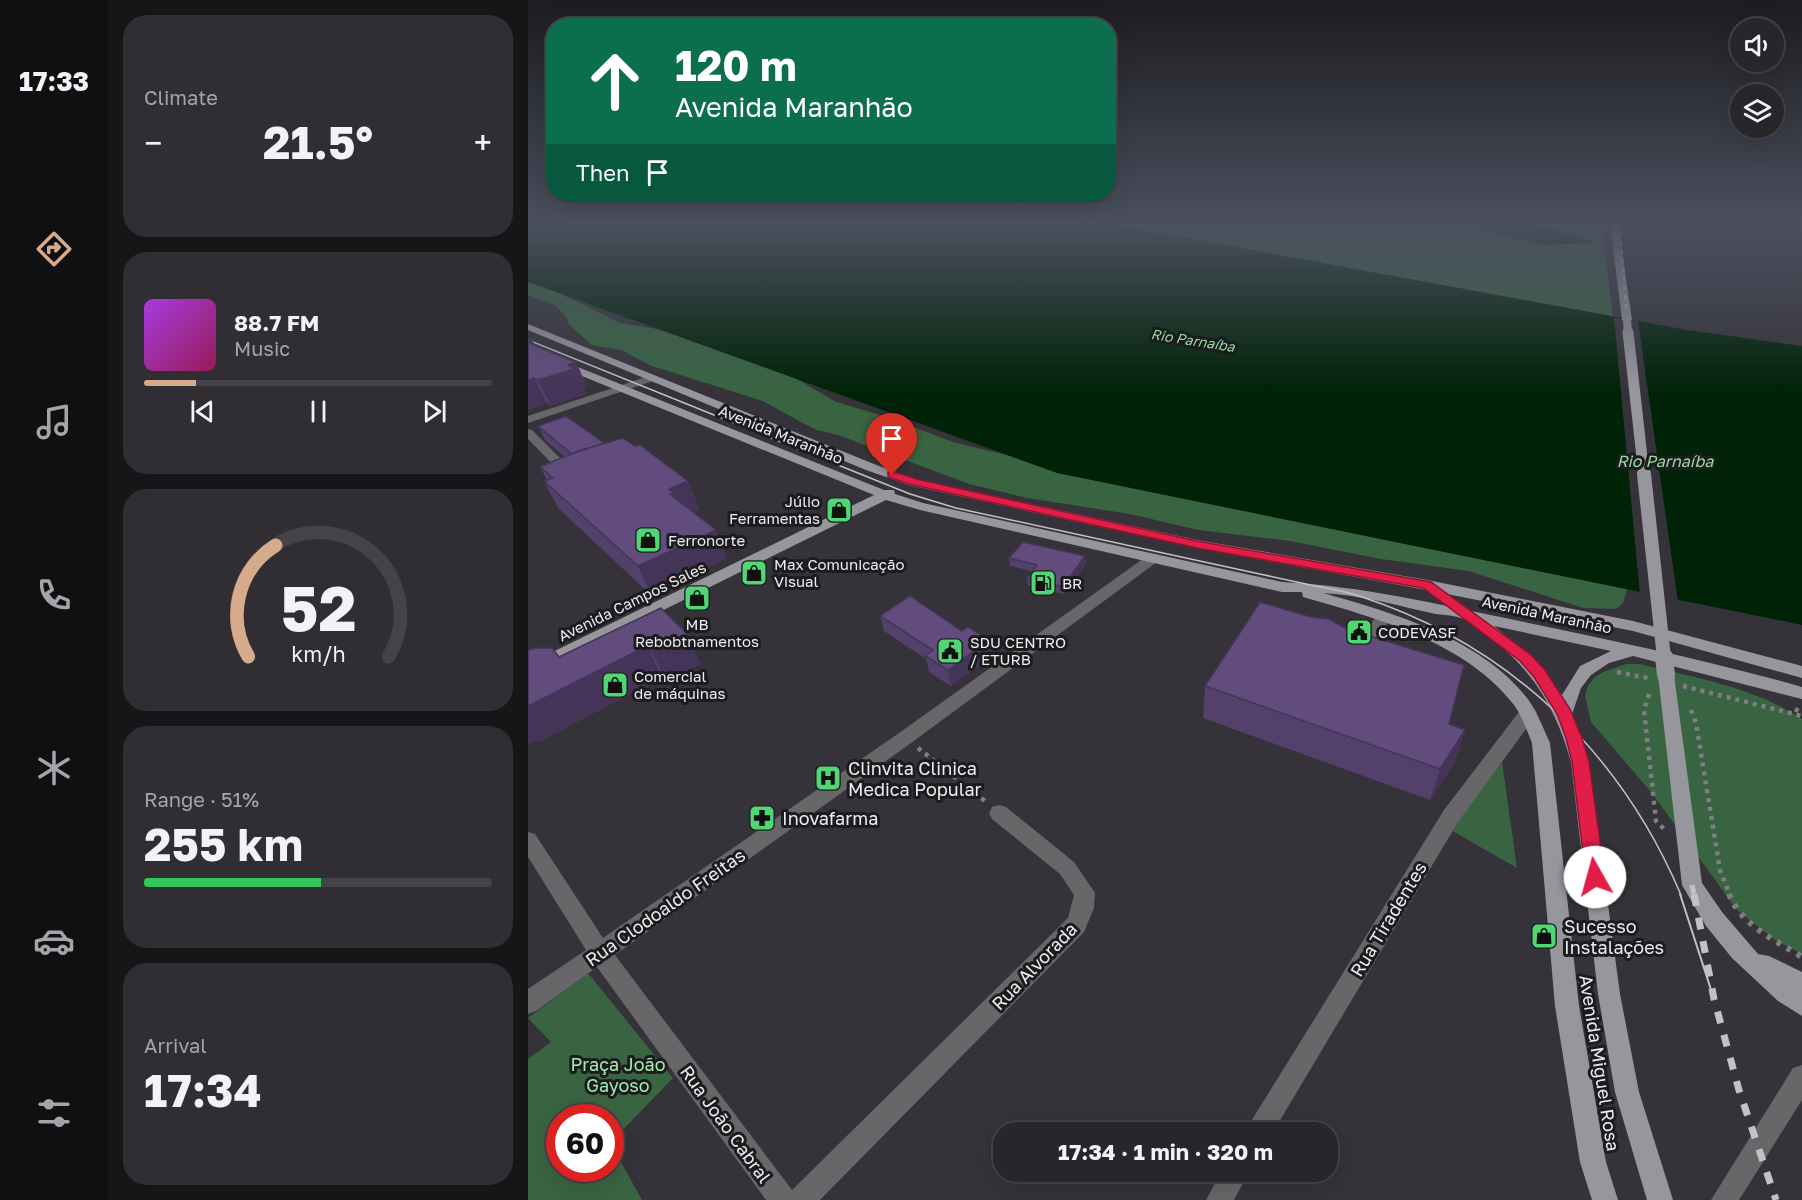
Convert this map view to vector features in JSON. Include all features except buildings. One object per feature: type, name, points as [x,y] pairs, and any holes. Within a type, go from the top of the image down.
[{"type":"main road","points":[[1621,279],[1627,314],[1663,676],[1692,885],[1706,909],[1737,946],[1783,992],[1802,1005]]},
{"type":"main road","name":"Avenida Maranhão","points":[[528,327],[870,468],[913,482],[1197,544],[1427,585],[1633,626],[1802,672]]},
{"type":"main road","name":"Avenida Maranhão","points":[[528,350],[884,495],[920,506],[1282,587],[1331,589],[1632,650],[1802,693]]},
{"type":"main road","name":"Avenida Campos Sales","points":[[528,671],[913,482]]},
{"type":"main road","name":"Avenida Miguel Rosa","points":[[1427,585],[1525,658],[1540,673],[1564,714],[1574,738],[1580,762],[1609,994],[1627,1092],[1660,1200]]},
{"type":"main road","name":"Avenida Miguel Rosa","points":[[1282,587],[1383,617],[1444,644],[1500,680],[1528,713],[1540,743],[1567,1006],[1593,1162],[1605,1200]]},
{"type":"main road","points":[[1564,714],[1575,679],[1589,666],[1632,650]]},
{"type":"main road","points":[[1772,663],[1802,679]]},
{"type":"main road","points":[[1757,680],[1802,702]]},
{"type":"main road","points":[[1737,946],[1766,967],[1802,984]]},
{"type":"street","points":[[528,420],[652,378]]},
{"type":"street","points":[[528,432],[570,475],[582,474]]},
{"type":"street","name":"Rua Clodoaldo Freitas","points":[[528,1003],[905,738],[1152,559]]},
{"type":"street","points":[[1359,657],[1383,617]]},
{"type":"street","name":"Rua Tiradentes","points":[[1265,1122],[1451,816],[1528,713]]},
{"type":"street","name":"Rua Alvorada","points":[[801,1200],[1076,925],[1083,908],[1085,893],[1067,868],[999,813]]},
{"type":"street","name":"Rua João Cabral","points":[[528,840],[600,952],[782,1200]]},
{"type":"street","points":[[1724,1200],[1802,1077]]},
{"type":"street","points":[[1219,1200],[1230,1182]]},
{"type":"path","points":[[1610,670],[1663,676],[1682,686],[1802,716]]},
{"type":"path","points":[[1682,686],[1685,695]]},
{"type":"path","points":[[1650,689],[1644,710],[1656,821],[1688,853]]},
{"type":"path","points":[[1689,704],[1696,723],[1720,870],[1735,909],[1754,926],[1802,957]]},
{"type":"path","points":[[905,738],[999,813]]},
{"type":"green space","points":[[528,279],[558,279],[564,286],[563,295],[620,323],[663,330],[778,368],[836,402],[887,417],[953,442],[1628,586],[1623,603],[1616,609],[1583,608],[1469,571],[1381,559],[1290,541],[1198,530],[1130,514],[1027,498],[969,484],[838,435],[817,430],[763,401],[652,366],[621,350],[592,345],[569,325],[566,317],[555,305],[528,295]]},
{"type":"green space","points":[[1410,279],[1608,279],[1613,316]]},
{"type":"green space","points":[[1626,664],[1640,664],[1744,691],[1784,708],[1802,719],[1802,954],[1775,940],[1737,910],[1651,792],[1591,722],[1585,696],[1588,686],[1603,672]]},
{"type":"green space","points":[[1502,762],[1517,868],[1449,829]]},
{"type":"green space","name":"Praça João Gayoso","points":[[588,973],[673,1078],[624,1129],[624,1104],[546,1104],[546,1182],[624,1182],[624,1167],[642,1200],[528,1200],[528,1059],[551,1042],[528,1018]]},
{"type":"water","name":"Rio Parnaíba","points":[[528,279],[1409,279],[1687,330],[1802,346],[1802,625],[1057,473],[528,282]]},
{"type":"pier","points":[[1614,318],[1638,321],[1678,602],[1640,595]]},
{"type":"tram line","points":[[528,340],[910,494],[956,508],[1346,592],[1413,617],[1464,643],[1510,674],[1553,709],[1592,750],[1626,794],[1656,843],[1681,895]]},
{"type":"tram line","points":[[1680,894],[1714,999]]},
{"type":"railway","points":[[1624,279],[1626,309]]},
{"type":"railway","points":[[1692,885],[1694,895]]},
{"type":"railway","points":[[1694,894],[1714,999],[1739,1090],[1776,1200]]},
{"type":"place","name":"Júlio Ferramentas","points":[[839,510]]},
{"type":"place","name":"Ferronorte","points":[[648,540]]},
{"type":"place","name":"Max Comunicação Visual","points":[[754,573]]},
{"type":"place","name":"BR","points":[[1043,583]]},
{"type":"place","name":"MB Rebobtnamentos","points":[[697,598]]},
{"type":"place","name":"CODEVASF","points":[[1359,632]]},
{"type":"place","name":"SDU CENTRO / ETURB","points":[[950,651]]},
{"type":"place","name":"Comercial de máquinas","points":[[615,685]]},
{"type":"place","name":"Clinvita Clinica Medica Popular","points":[[828,778]]},
{"type":"place","name":"Inovafarma","points":[[762,818]]},
{"type":"place","name":"Sucesso Instalações","points":[[1544,936]]},
{"type":"route","points":[[892,475],[913,482],[1197,544],[1427,585],[1525,658],[1540,673],[1564,714],[1574,738],[1580,762],[1595,877]]}]
